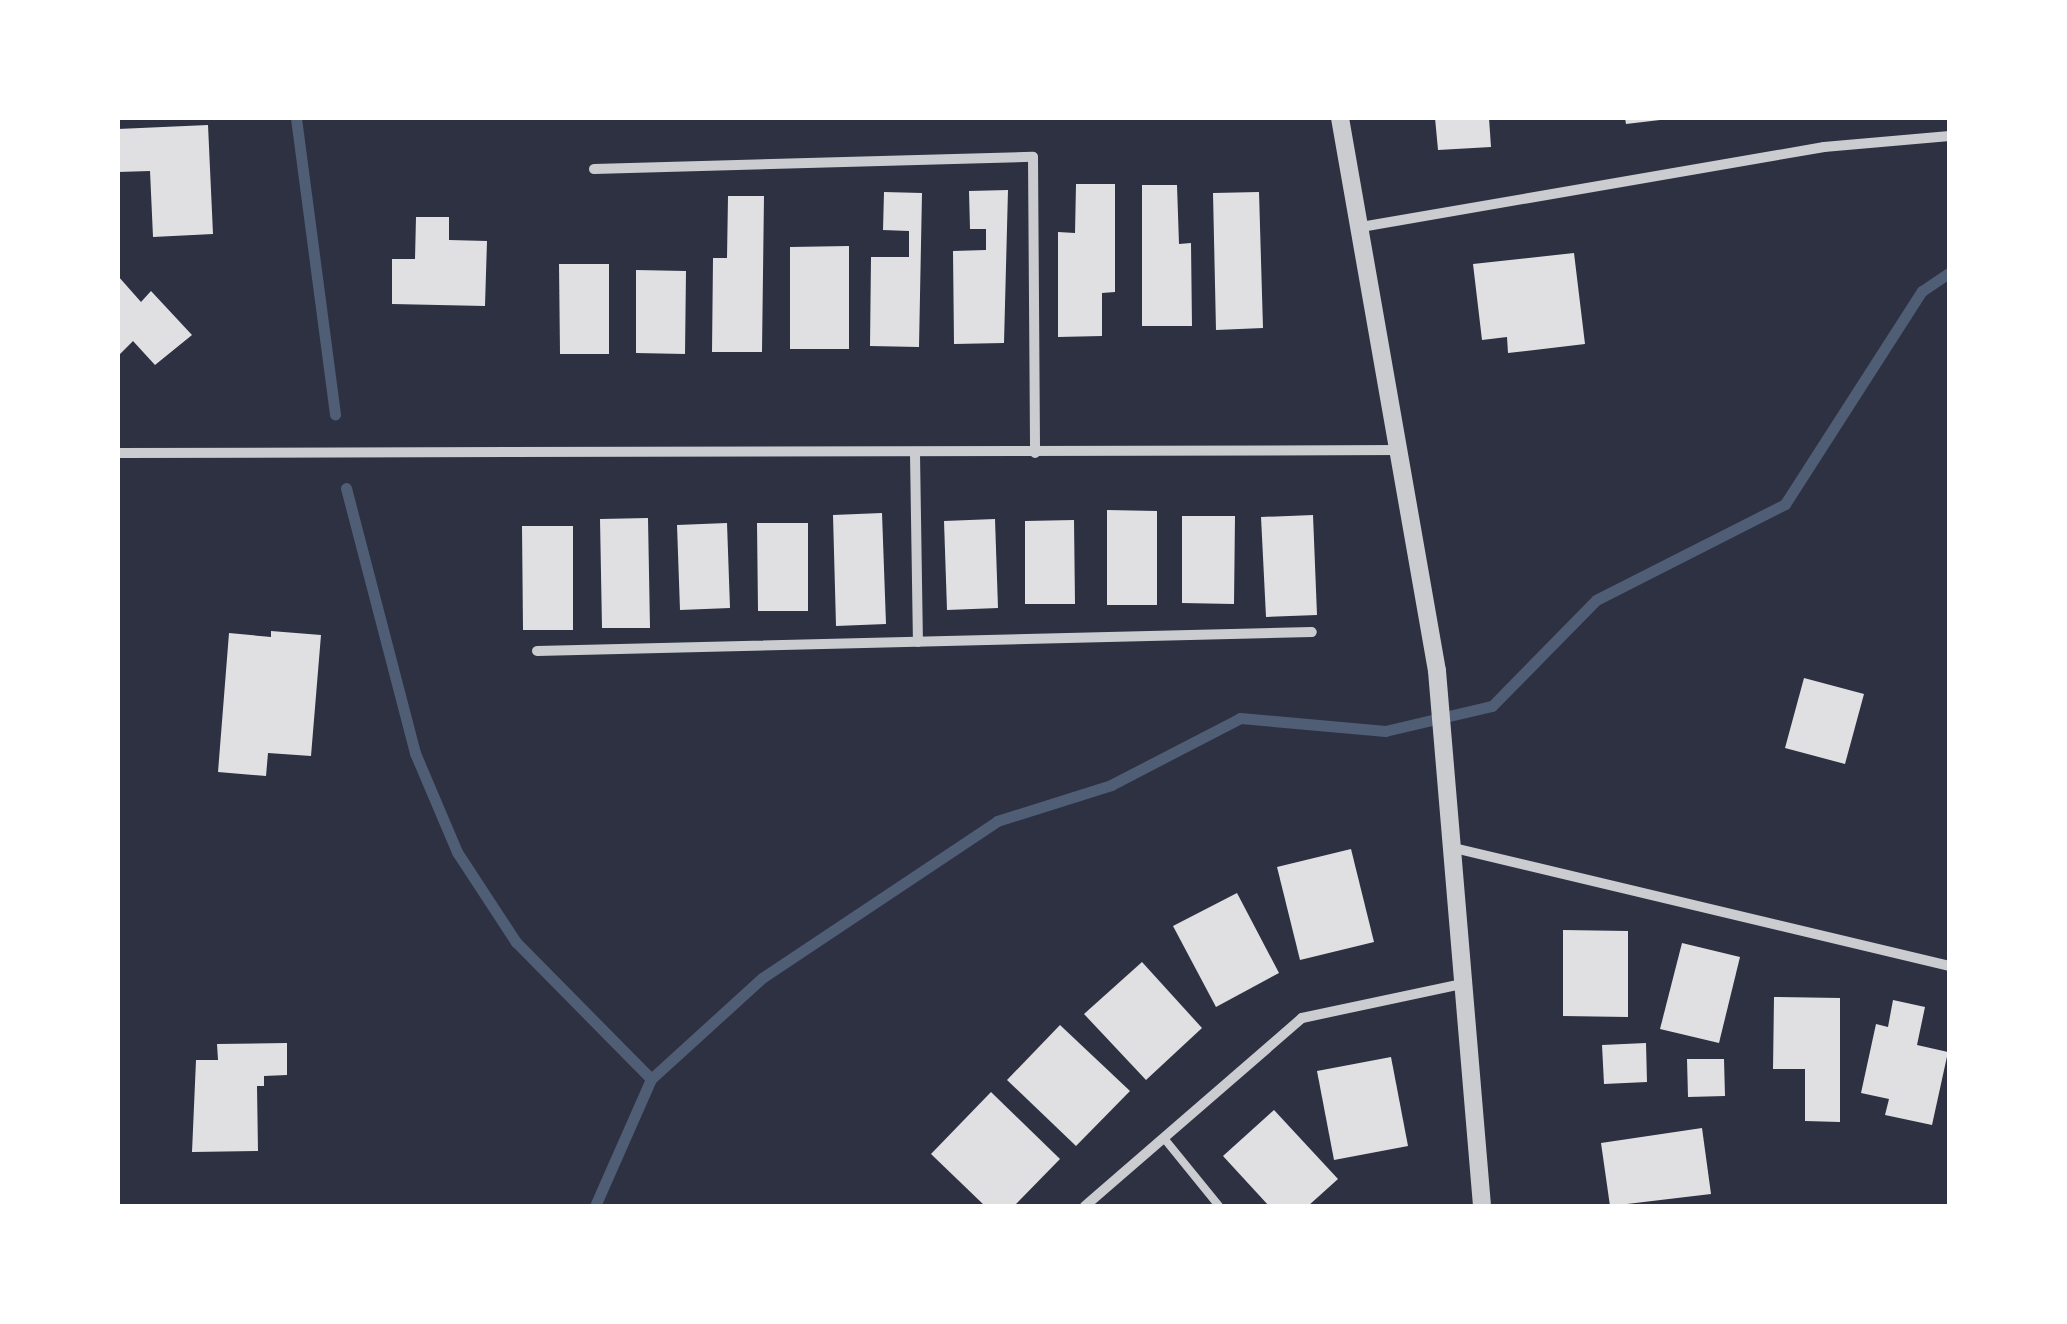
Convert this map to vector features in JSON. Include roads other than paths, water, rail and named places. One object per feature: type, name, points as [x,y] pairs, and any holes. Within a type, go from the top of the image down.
[{"type":"street","points":[[1340,118],[1402,450],[1437,671],[1482,1206]]},
{"type":"street","points":[[1361,226],[1824,147],[1950,136]]},
{"type":"street","points":[[594,169],[1033,157],[1035,453]]},
{"type":"street","points":[[118,453],[1402,450]]},
{"type":"street","points":[[915,454],[918,642]]},
{"type":"street","points":[[537,650],[1312,632]]},
{"type":"street","points":[[1454,848],[1950,966]]},
{"type":"street","points":[[1085,1206],[1166,1142],[1302,1018],[1462,984]]},
{"type":"lane","points":[[1166,1142],[1219,1206]]},
{"type":"waterway","points":[[296,118],[335,414]]},
{"type":"waterway","points":[[595,1206],[651,1079],[762,978],[997,821],[1111,785],[1240,718],[1385,731],[1492,706],[1596,600],[1785,504],[1922,291],[1950,272]]},
{"type":"waterway","points":[[346,488],[415,753],[457,852],[516,942],[651,1079]]}]
